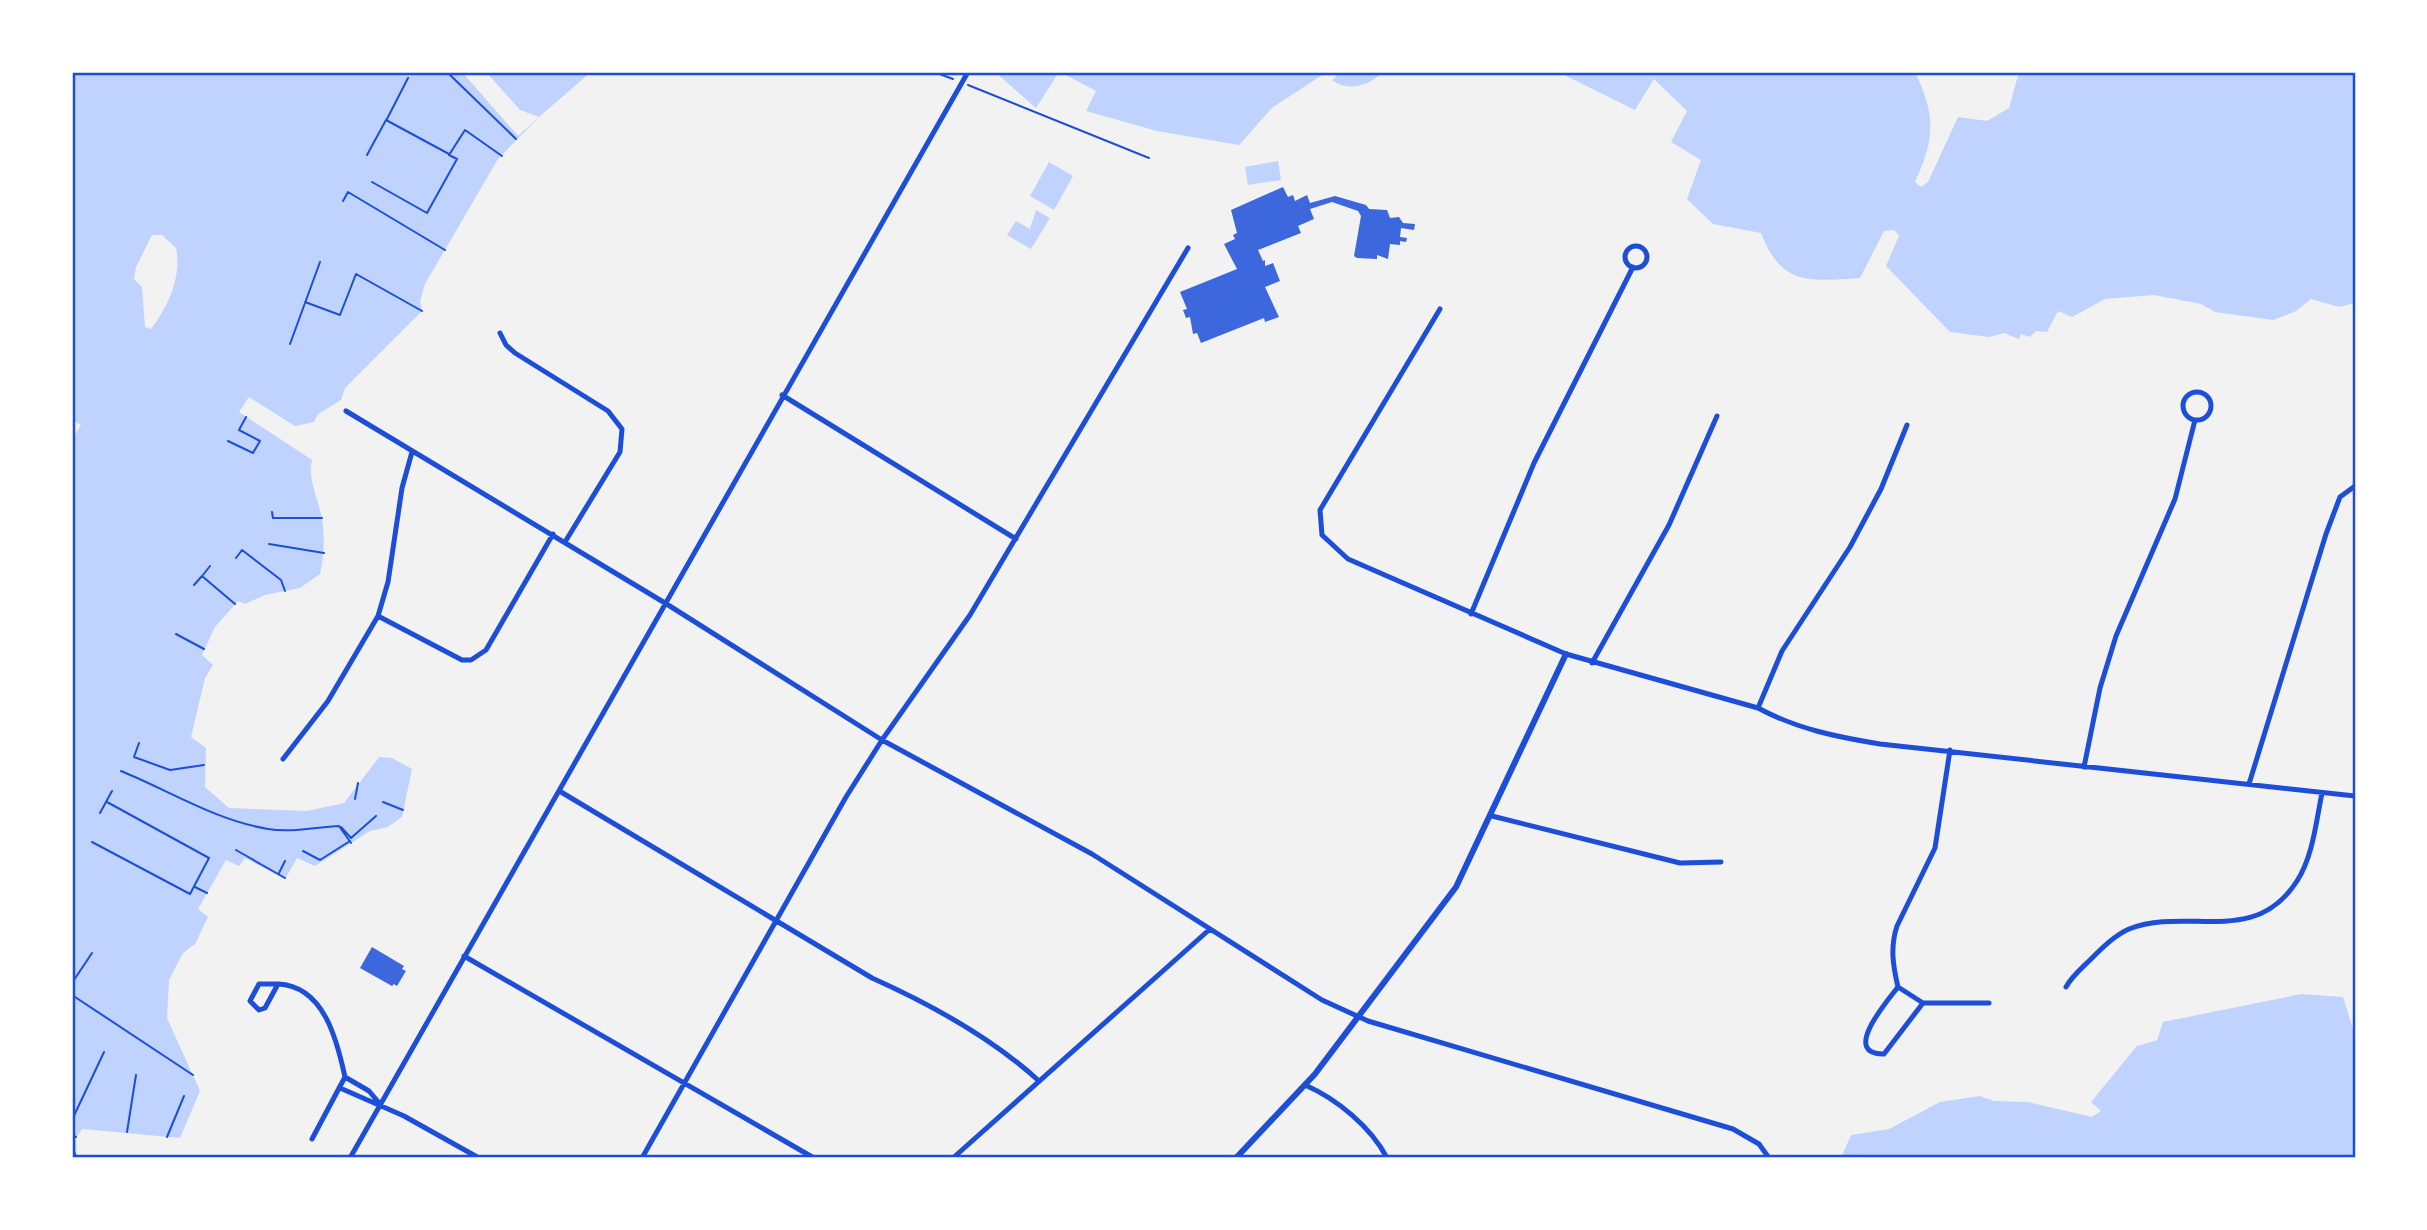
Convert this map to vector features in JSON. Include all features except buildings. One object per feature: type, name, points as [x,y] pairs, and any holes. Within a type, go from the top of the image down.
[{"type":"street","points":[[350,1158],[464,956],[561,792],[782,395],[968,72]]},
{"type":"street","points":[[1639,246],[1647,254],[1646,261],[1640,267],[1633,267],[1627,263],[1625,253],[1629,248],[1639,246]]},
{"type":"street","points":[[642,1158],[774,920],[882,740],[970,614],[1188,248]]},
{"type":"street","points":[[1471,614],[1534,463],[1633,267]]},
{"type":"street","points":[[1440,309],[1325,496],[1320,510],[1322,535],[1348,559],[1566,654],[1758,708],[1785,722],[1843,738],[2322,793],[2355,793]]},
{"type":"street","points":[[500,333],[506,345],[515,353],[608,411],[622,429],[620,452],[565,542]]},
{"type":"street","points":[[2200,393],[2210,401],[2210,411],[2204,418],[2195,420],[2184,412],[2183,404],[2191,394],[2200,393]]},
{"type":"street","points":[[782,395],[1016,539]]},
{"type":"street","points":[[346,411],[412,453],[553,534],[882,740],[1092,855],[1322,1000],[1357,1016],[1733,1129],[1759,1143],[1769,1158]]},
{"type":"street","points":[[1592,663],[1669,525],[1717,416]]},
{"type":"street","points":[[2084,767],[2100,688],[2119,628],[2175,499],[2195,420]]},
{"type":"street","points":[[1758,708],[1782,651],[1850,547],[1881,489],[1907,425]]},
{"type":"street","points":[[284,759],[328,701],[378,615],[388,582],[402,488],[412,453]]},
{"type":"street","points":[[2249,784],[2326,534],[2340,497],[2355,486]]},
{"type":"street","points":[[378,615],[462,660],[471,660],[486,650],[553,534]]},
{"type":"street","points":[[1236,1158],[1305,1085],[1412,949],[1456,887],[1492,816],[1566,654]]},
{"type":"street","points":[[1950,750],[1936,848],[1893,938],[1893,965],[1898,987],[1923,1003],[1989,1003]]},
{"type":"street","points":[[561,792],[872,978],[919,1001],[1018,1062],[1039,1081]]},
{"type":"street","points":[[2066,987],[2102,948],[2131,929],[2163,923],[2235,922],[2265,912],[2275,905],[2298,881],[2307,861],[2322,793]]},
{"type":"street","points":[[1492,816],[1680,863],[1721,862]]},
{"type":"street","points":[[953,1158],[1210,929]]},
{"type":"street","points":[[464,956],[814,1158]]},
{"type":"street","points":[[278,984],[265,1008],[258,1010],[252,1006],[250,1001],[258,984],[278,984],[303,992],[318,1004],[329,1022],[345,1077],[312,1139]]},
{"type":"street","points":[[1898,987],[1866,1032],[1865,1043],[1870,1050],[1884,1054],[1892,1047],[1923,1003]]},
{"type":"street","points":[[345,1077],[369,1091],[380,1104]]},
{"type":"street","points":[[1305,1085],[1342,1107],[1379,1142],[1387,1158]]},
{"type":"street","points":[[340,1088],[380,1104],[479,1158]]},
{"type":"path","points":[[447,72],[516,139]]},
{"type":"path","points":[[934,72],[1149,158]]},
{"type":"path","points":[[367,155],[408,78]]},
{"type":"path","points":[[372,182],[427,214],[457,159],[386,120]]},
{"type":"path","points":[[449,155],[465,130],[502,156]]},
{"type":"path","points":[[343,201],[348,192],[445,250]]},
{"type":"path","points":[[290,344],[320,262]]},
{"type":"path","points":[[305,302],[340,315],[356,274],[422,311]]},
{"type":"path","points":[[228,441],[253,453],[260,441],[239,430],[246,417]]},
{"type":"path","points":[[272,512],[273,518],[322,518]]},
{"type":"path","points":[[269,544],[324,553]]},
{"type":"path","points":[[236,558],[242,550],[281,580],[285,592]]},
{"type":"path","points":[[194,585],[210,566]]},
{"type":"path","points":[[202,576],[235,604]]},
{"type":"path","points":[[176,634],[204,649]]},
{"type":"path","points":[[139,743],[134,757],[170,770],[204,765]]},
{"type":"path","points":[[121,771],[169,791],[204,811],[270,830],[340,828],[351,838],[376,816]]},
{"type":"path","points":[[355,799],[358,783]]},
{"type":"path","points":[[100,813],[112,791]]},
{"type":"path","points":[[351,802],[359,795]]},
{"type":"path","points":[[92,842],[190,894],[209,858],[107,802]]},
{"type":"path","points":[[383,802],[403,810]]},
{"type":"path","points":[[303,851],[320,860],[351,842],[340,828]]},
{"type":"path","points":[[236,850],[285,878]]},
{"type":"path","points":[[278,874],[285,861]]},
{"type":"path","points":[[194,886],[207,893]]},
{"type":"path","points":[[72,983],[92,953]]},
{"type":"path","points":[[72,995],[192,1075]]},
{"type":"path","points":[[72,1119],[104,1052]]},
{"type":"path","points":[[127,1132],[136,1075]]},
{"type":"path","points":[[167,1137],[184,1096]]},
{"type":"path","points":[[72,1135],[76,1137]]},
{"type":"path","points":[[72,1146],[76,1157]]},
{"type":"water","points":[[72,72],[591,72],[539,117],[498,159],[425,284],[420,301],[422,311],[345,388],[341,400],[318,414],[314,422],[295,426],[249,397],[239,412],[312,460],[312,482],[323,526],[323,554],[320,574],[300,588],[265,595],[245,604],[238,601],[215,627],[202,655],[213,665],[205,678],[191,737],[206,748],[205,787],[229,808],[307,811],[344,803],[379,757],[392,758],[412,769],[402,817],[388,827],[370,831],[315,866],[297,858],[285,879],[245,858],[239,866],[226,860],[198,909],[208,917],[195,944],[183,953],[169,980],[167,1018],[200,1091],[180,1138],[82,1129],[76,1138],[77,1158],[72,1158],[72,439],[81,425],[72,420]],"holes":[[[152,235],[162,235],[176,248],[177,269],[168,301],[151,329],[145,327],[142,287],[134,279],[136,267]]]},
{"type":"water","points":[[995,72],[1059,72],[1036,108]]},
{"type":"water","points":[[1060,72],[1327,72],[1273,107],[1239,145],[1157,131],[1086,111],[1096,91]]},
{"type":"water","points":[[1341,72],[1384,72],[1372,81],[1352,87],[1332,80]]},
{"type":"water","points":[[1558,72],[1915,72],[1930,115],[1929,139],[1915,182],[1921,187],[1928,182],[1958,117],[1987,121],[2009,108],[2019,72],[2355,72],[2355,303],[2339,307],[2311,299],[2296,311],[2273,320],[2215,312],[2201,304],[2154,295],[2105,299],[2072,317],[2058,311],[2047,332],[2036,331],[2030,337],[2021,334],[2019,339],[2004,333],[1989,337],[1950,332],[1886,266],[1899,236],[1894,230],[1884,231],[1860,278],[1812,279],[1788,272],[1769,251],[1761,233],[1713,224],[1687,199],[1701,160],[1671,142],[1687,111],[1654,79],[1635,110]]},
{"type":"water","points":[[1278,161],[1281,180],[1248,185],[1245,167]]},
{"type":"water","points":[[1049,162],[1073,176],[1054,210],[1030,196]]},
{"type":"water","points":[[1036,210],[1050,218],[1031,249],[1007,235],[1016,221],[1030,229]]},
{"type":"water","points":[[2301,994],[2343,997],[2355,1035],[2355,1158],[1841,1158],[1851,1135],[1889,1129],[1940,1102],[1980,1096],[1994,1101],[2028,1102],[2092,1117],[2101,1111],[2091,1102],[2137,1046],[2157,1040],[2163,1022]]},
{"type":"pier","points":[[462,72],[486,72],[520,110],[539,117],[518,136]]}]
